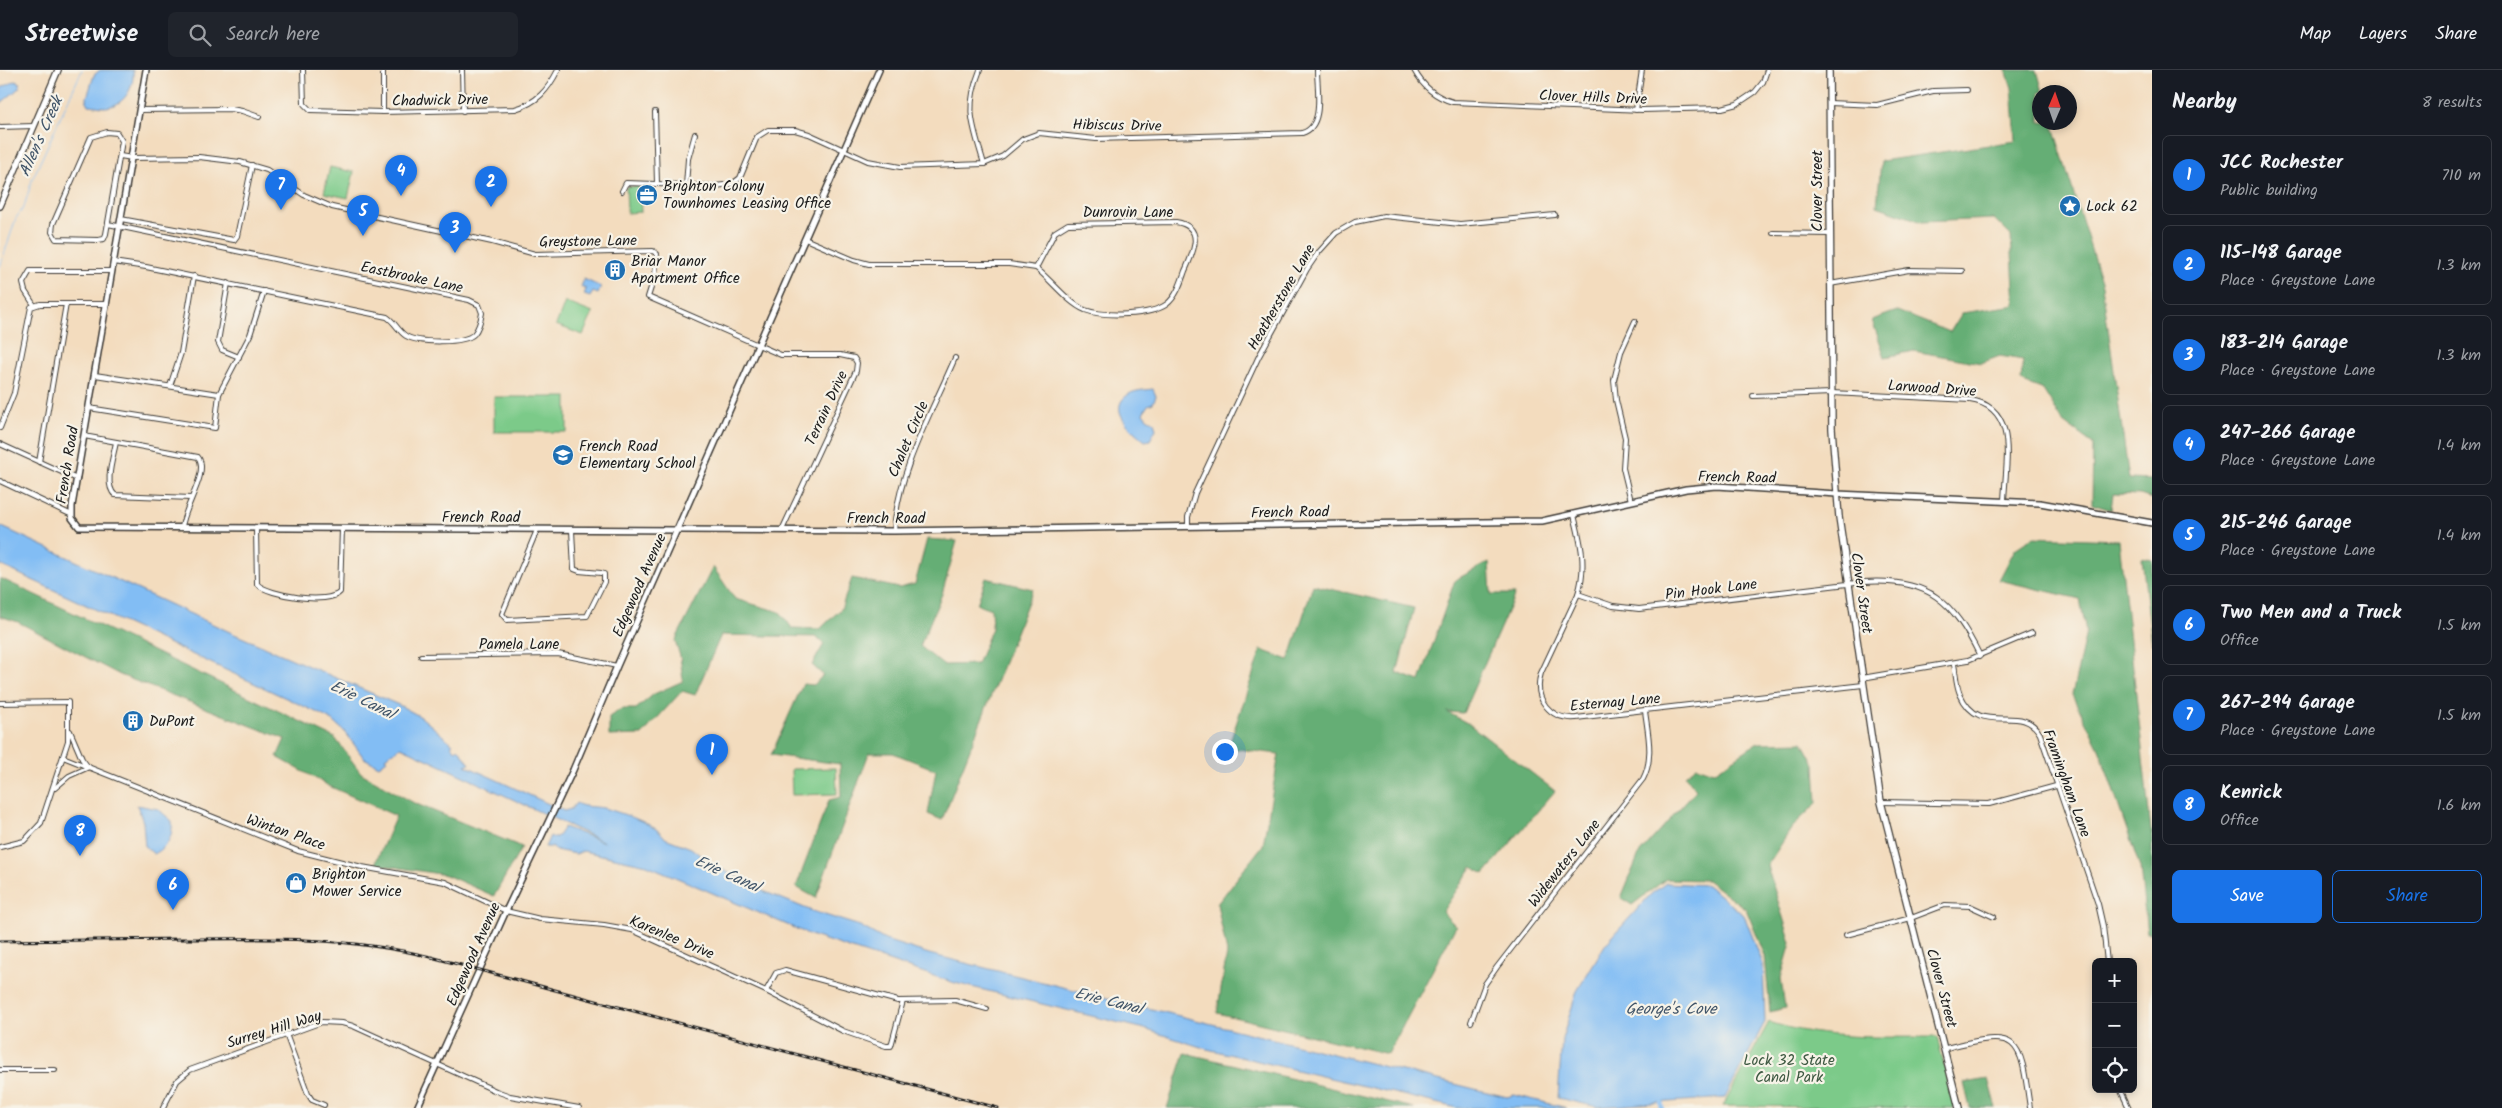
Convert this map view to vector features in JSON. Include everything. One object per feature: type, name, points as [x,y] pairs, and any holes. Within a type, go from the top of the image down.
[{"type":"main road","points":[[0,206],[58,70]]},
{"type":"main road","name":"Clover Street","points":[[1829,70],[1829,234],[1832,394],[1837,494],[1848,584],[1881,802],[1946,1048],[1959,1108]]},
{"type":"street","name":"French Road","points":[[146,70],[77,479],[72,515],[74,522],[79,527],[894,530],[1542,521],[1686,489],[1717,486],[1837,494],[2040,503],[2152,523]]},
{"type":"street","name":"Chadwick Drive","points":[[303,70],[306,107],[316,112],[507,110],[530,104],[545,92],[558,70]]},
{"type":"street","points":[[383,70],[383,112]]},
{"type":"street","points":[[462,70],[463,111]]},
{"type":"street","name":"Edgewood Avenue","points":[[418,1108],[506,911],[563,791],[879,70]]},
{"type":"street","points":[[980,70],[973,89],[970,108],[984,164]]},
{"type":"street","name":"Hibiscus Drive","points":[[686,185],[715,186],[736,182],[743,174],[757,137],[768,130],[795,130],[868,161],[889,167],[984,164],[1000,158],[1023,139],[1039,133],[1096,139],[1306,132],[1313,126],[1316,118],[1317,70]]},
{"type":"street","name":"Clover Hills Drive","points":[[1414,70],[1422,83],[1433,93],[1453,102],[1636,110],[1706,109],[1737,104],[1759,88],[1767,70]]},
{"type":"street","points":[[1636,110],[1642,70]]},
{"type":"street","points":[[1829,103],[1877,104],[1933,91],[1967,90]]},
{"type":"street","points":[[140,110],[231,109],[259,118]]},
{"type":"street","points":[[655,112],[657,183]]},
{"type":"street","points":[[0,127],[34,126]]},
{"type":"street","points":[[107,132],[117,133],[122,142],[120,156],[104,239],[59,240],[52,232],[53,224],[91,137],[107,132]]},
{"type":"street","points":[[622,192],[626,183],[686,185],[688,159],[695,134]]},
{"type":"street","name":"Greystone Lane","points":[[120,156],[132,158],[208,157],[252,165],[274,174],[304,195],[332,207],[492,242],[524,252],[548,254],[653,251],[657,254],[655,275],[648,297],[757,345]]},
{"type":"street","points":[[121,219],[234,240],[237,236],[252,165]]},
{"type":"street","name":"Heatherstone Lane","points":[[1188,526],[1188,517],[1195,494],[1259,356],[1307,269],[1336,233],[1355,222],[1384,216],[1460,224],[1555,215]]},
{"type":"street","name":"Dunrovin Lane","points":[[1176,222],[1190,229],[1195,239],[1194,250],[1174,296],[1160,308],[1146,312],[1108,313],[1086,310],[1071,301],[1050,278],[1036,268],[1055,232],[1068,224],[1176,222]]},
{"type":"street","points":[[108,224],[120,227]]},
{"type":"street","name":"Eastbrooke Lane","points":[[114,262],[194,276],[387,318],[401,333],[420,340],[454,341],[467,338],[477,329],[482,313],[479,305],[469,300],[120,227]]},
{"type":"street","points":[[1773,233],[1829,234]]},
{"type":"street","points":[[805,239],[854,260],[869,264],[1009,264],[1036,268]]},
{"type":"street","points":[[34,305],[25,291],[23,283],[30,271],[112,270]]},
{"type":"street","points":[[1830,284],[1909,270],[1962,271]]},
{"type":"street","points":[[170,386],[181,353],[194,276]]},
{"type":"street","points":[[228,283],[218,342],[222,350],[239,357]]},
{"type":"street","points":[[89,408],[214,428],[218,394],[252,329],[264,291]]},
{"type":"street","points":[[39,462],[66,304]]},
{"type":"street","points":[[34,305],[106,304]]},
{"type":"street","points":[[0,428],[14,393],[28,315],[34,305]]},
{"type":"street","points":[[1631,501],[1623,468],[1625,433],[1616,400],[1614,380],[1621,352],[1635,321]]},
{"type":"street","name":"Terrain Drive","points":[[757,345],[781,355],[846,355],[854,358],[857,363],[856,371],[782,530]]},
{"type":"street","name":"Chalet Circle","points":[[894,530],[896,504],[903,478],[955,358]]},
{"type":"street","points":[[95,375],[218,394]]},
{"type":"street","name":"Larwood Drive","points":[[1753,396],[1832,394],[1970,400],[1990,406],[2001,418],[2006,432],[2004,502]]},
{"type":"street","points":[[84,436],[198,457],[202,468],[184,515],[182,528]]},
{"type":"street","points":[[116,442],[109,484],[115,495],[190,498]]},
{"type":"street","points":[[0,444],[77,479]]},
{"type":"street","points":[[0,481],[72,515]]},
{"type":"street","name":"Esternay Lane","points":[[1574,515],[1584,561],[1578,594],[1541,673],[1538,686],[1542,703],[1551,712],[1570,719],[1645,711],[1862,681],[1954,664],[1980,656],[2032,633]]},
{"type":"street","points":[[256,529],[257,584],[286,597],[332,597],[340,592],[342,529]]},
{"type":"street","points":[[537,530],[502,614],[507,620],[587,616],[604,582],[604,577],[601,573],[579,572],[574,569],[572,530]]},
{"type":"street","name":"Pin Hook Lane","points":[[1578,594],[1613,606],[1639,609],[1848,584],[1892,581],[1914,586],[1948,606],[1962,621],[1980,656]]},
{"type":"street","name":"Pamela Lane","points":[[421,656],[564,654],[617,666]]},
{"type":"street","name":"Framingham Lane","points":[[1954,664],[1960,694],[1974,711],[1995,720],[2026,719],[2035,726],[2042,740],[2056,786],[2100,911],[2106,958]]},
{"type":"street","points":[[0,702],[68,702],[68,742],[41,823],[24,841],[0,847]]},
{"type":"street","name":"Widewaters Lane","points":[[1471,1022],[1485,984],[1497,967],[1643,779],[1649,766],[1650,757],[1645,711]]},
{"type":"street","points":[[53,789],[69,776],[89,767],[82,759],[68,727]]},
{"type":"street","name":"Winton Place","points":[[63,757],[279,845],[353,865],[445,882],[506,911]]},
{"type":"street","points":[[1881,802],[1990,804],[2056,786]]},
{"type":"street","points":[[1846,935],[1911,918],[1932,908],[1951,904],[1970,906],[1994,917]]},
{"type":"street","name":"Karenlee Drive","points":[[506,911],[540,919],[604,924],[632,930],[766,991],[843,1031],[886,1046],[891,1046],[903,1001]]},
{"type":"street","points":[[766,991],[776,973],[785,970],[903,1001],[954,1000],[987,1009]]},
{"type":"street","name":"Surrey Hill Way","points":[[163,1108],[177,1081],[190,1070],[322,1022],[342,1023],[510,1096],[579,1108]]},
{"type":"street","points":[[286,1034],[308,1094],[312,1100],[324,1105]]},
{"type":"street","points":[[1946,1048],[1990,1038],[2003,1039],[2013,1044],[2023,1062],[2030,1108]]},
{"type":"street","points":[[0,1070],[55,1070]]},
{"type":"street","points":[[2122,1093],[2129,1108]]},
{"type":"green space","points":[[2006,70],[2037,70],[2041,85],[2032,85],[2032,130],[2054,130],[2102,285],[2129,479],[2152,480],[2152,499],[2140,495],[2113,494],[2111,510],[2092,504],[2093,444],[2063,422],[2043,390],[2021,381],[2023,360],[2000,356],[1981,363],[1914,351],[1885,357],[1872,320],[1897,311],[1950,332],[1962,313],[2015,305],[2011,236],[1994,219],[1922,222],[1877,206],[1881,161],[2016,141],[2012,88]]},
{"type":"green space","points":[[330,167],[354,172],[348,198],[324,193]]},
{"type":"green space","points":[[640,186],[641,212],[627,213],[626,187]]},
{"type":"green space","points":[[565,302],[593,313],[583,335],[556,325]]},
{"type":"green space","points":[[494,397],[567,397],[567,432],[494,432]]},
{"type":"green space","points":[[2033,537],[2119,540],[2152,840],[2152,933],[2147,933],[2140,868],[2098,746],[2072,695],[2086,632],[2080,599],[1999,580],[2015,549]]},
{"type":"green space","points":[[927,539],[957,541],[942,594],[920,646],[943,665],[977,664],[992,628],[991,609],[977,604],[986,578],[1033,589],[942,820],[928,814],[936,770],[893,753],[869,753],[816,898],[796,887],[829,800],[841,797],[840,764],[771,755],[803,684],[814,685],[823,675],[812,665],[824,644],[815,637],[721,635],[695,695],[682,691],[642,735],[609,736],[609,717],[621,709],[636,709],[654,694],[683,681],[680,656],[675,641],[713,567],[735,599],[780,612],[792,628],[820,629],[841,609],[852,578],[899,588],[915,584]]},
{"type":"green space","points":[[2142,558],[2152,560],[2152,645]]},
{"type":"green space","points":[[1489,562],[1491,594],[1515,594],[1463,713],[1447,712],[1469,724],[1555,791],[1484,874],[1472,867],[1442,912],[1456,926],[1388,1054],[1217,1013],[1227,953],[1217,904],[1263,845],[1279,754],[1228,748],[1261,650],[1289,660],[1313,585],[1414,608],[1397,673],[1420,681],[1455,580]]},
{"type":"green space","points":[[0,578],[335,738],[361,773],[414,803],[522,847],[494,896],[446,875],[375,864],[396,816],[329,786],[277,757],[285,739],[120,675],[18,622],[0,616]]},
{"type":"green space","points":[[1803,742],[1815,764],[1817,803],[1793,826],[1767,866],[1791,943],[1781,978],[1785,1008],[1770,1012],[1765,956],[1746,909],[1707,880],[1666,879],[1632,905],[1621,898],[1639,854],[1696,790],[1685,775],[1697,766],[1714,772],[1757,743]]},
{"type":"green space","points":[[836,768],[837,794],[792,795],[791,769]]},
{"type":"green space","name":"Lock 32 State Canal Park","points":[[1769,1022],[1789,1028],[1831,1035],[1937,1037],[1955,1108],[1723,1106]]},
{"type":"green space","points":[[1185,1053],[1414,1108],[1167,1108]]},
{"type":"green space","points":[[1988,1079],[1996,1108],[1970,1108],[1964,1083]]},
{"type":"water","points":[[100,70],[133,70],[130,89],[127,95],[117,104],[104,107],[88,105],[86,101],[94,75]]},
{"type":"water","points":[[15,81],[20,83],[19,88],[0,104],[1,88]]},
{"type":"water","points":[[584,279],[601,287],[598,294],[593,292],[590,297],[584,295],[586,289],[581,287]]},
{"type":"water","points":[[1153,389],[1156,396],[1153,403],[1148,405],[1143,413],[1154,422],[1156,429],[1150,440],[1145,441],[1128,426],[1120,413],[1120,406],[1122,400],[1129,394]]},
{"type":"water","name":"Erie Canal","points":[[0,526],[232,633],[401,706],[421,717],[453,744],[451,746],[456,750],[458,748],[470,764],[465,765],[473,769],[564,811],[571,809],[576,803],[603,808],[637,819],[654,828],[665,838],[691,848],[710,863],[763,891],[812,911],[860,926],[885,940],[929,954],[1507,1097],[1514,1095],[1567,1108],[1457,1108],[1207,1049],[1141,1028],[955,983],[813,936],[647,865],[583,851],[576,854],[555,850],[553,847],[545,847],[550,836],[554,838],[558,836],[564,827],[604,842],[401,747],[385,757],[387,760],[379,766],[364,758],[345,732],[333,721],[0,565]]},
{"type":"water","points":[[137,805],[158,809],[172,821],[172,832],[169,841],[154,854],[145,847],[143,822]]},
{"type":"water","name":"George's Cove","points":[[1666,883],[1707,885],[1744,915],[1763,964],[1765,1022],[1725,1098],[1598,1107],[1558,1098],[1562,1039],[1577,991],[1605,945],[1651,894]]},
{"type":"waterway","name":"Allen's Creek","points":[[0,267],[16,218],[24,207],[32,180],[82,70]]},
{"type":"waterway","points":[[1661,1101],[1662,1108]]},
{"type":"railway","points":[[0,941],[279,939],[340,942],[401,950],[998,1108]]},
{"type":"place","name":"Brighton Colony Townhomes Leasing Office","points":[[647,195]]},
{"type":"place","name":"247-266 Garage","points":[[401,196]]},
{"type":"place","name":"Lock 62","points":[[2070,206]]},
{"type":"place","name":"115-148 Garage","points":[[491,207]]},
{"type":"place","name":"267-294 Garage","points":[[281,210]]},
{"type":"place","name":"215-246 Garage","points":[[363,236]]},
{"type":"place","name":"183-214 Garage","points":[[455,253]]},
{"type":"place","name":"Briar Manor Apartment Office","points":[[615,270]]},
{"type":"place","name":"French Road Elementary School","points":[[563,455]]},
{"type":"place","name":"DuPont","points":[[133,721]]},
{"type":"place","name":"JCC Rochester","points":[[712,775]]},
{"type":"place","name":"Kenrick","points":[[80,856]]},
{"type":"place","name":"Brighton Mower Service","points":[[296,883]]},
{"type":"place","name":"Two Men and a Truck","points":[[173,910]]}]
